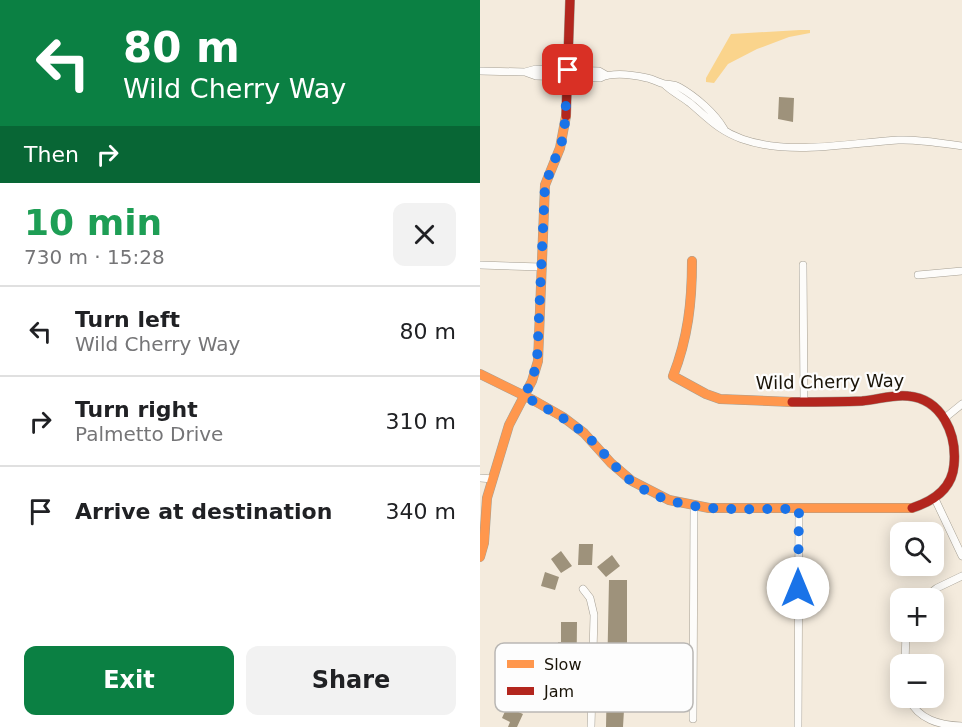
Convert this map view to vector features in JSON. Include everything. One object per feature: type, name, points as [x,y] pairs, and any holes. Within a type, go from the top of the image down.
[{"type":"street","points":[[480,557],[484,543],[487,498],[509,425],[532,381],[537,361],[545,185],[564,136],[570,0]]},
{"type":"street","points":[[480,71],[525,72],[536,76],[568,73],[600,78],[606,75],[633,76],[664,84],[689,102],[715,127],[743,139],[773,145],[810,146],[918,140],[962,146]]},
{"type":"street","name":"Wild Cherry Way","points":[[692,261],[690,322],[673,376],[701,392],[720,399],[870,401],[906,395],[933,404],[946,417]]},
{"type":"street","points":[[480,265],[542,267]]},
{"type":"street","points":[[803,265],[804,401]]},
{"type":"street","points":[[918,275],[962,271]]},
{"type":"street","points":[[480,374],[574,425],[620,471],[639,486],[662,497],[694,507],[799,509],[918,507],[935,499],[949,484],[955,472],[957,442],[946,417],[962,404]]},
{"type":"street","points":[[480,478],[493,479]]},
{"type":"street","points":[[935,499],[962,556]]},
{"type":"street","points":[[693,719],[694,507]]},
{"type":"street","points":[[798,727],[799,509]]},
{"type":"street","points":[[937,588],[962,576]]},
{"type":"street","points":[[583,589],[590,597],[594,615],[593,643]]},
{"type":"street","points":[[913,708],[930,721],[942,725],[962,726]]},
{"type":"street","points":[[591,712],[591,727]]},
{"type":"shaded area","points":[[810,30],[810,33],[789,37],[757,49],[728,64],[714,83],[706,82],[706,78],[731,34]]},
{"type":"building","points":[[779,97],[794,98],[793,122],[778,119]]},
{"type":"building","points":[[579,544],[593,544],[592,565],[578,565]]},
{"type":"building","points":[[561,551],[572,566],[561,573],[551,559]]},
{"type":"building","points":[[612,555],[620,566],[606,577],[597,567]]},
{"type":"building","points":[[545,572],[559,577],[555,590],[541,586]]},
{"type":"building","points":[[609,580],[627,580],[627,643],[608,643]]},
{"type":"building","points":[[561,622],[577,622],[577,643],[558,643],[561,642]]},
{"type":"building","points":[[505,712],[523,714],[517,727],[508,727],[510,722],[502,718]]},
{"type":"building","points":[[606,712],[624,712],[623,727],[606,727]]},
{"type":"traffic: slow","points":[[480,557],[484,543],[487,498],[509,425],[532,381],[538,361],[545,185],[560,148],[566,116]]},
{"type":"traffic: slow","points":[[692,261],[688,320],[673,376],[720,399],[792,402]]},
{"type":"traffic: slow","points":[[480,374],[563,417],[584,433],[611,463],[632,481],[669,500],[709,508],[912,508]]},
{"type":"traffic: jam","points":[[566,116],[570,0]]},
{"type":"traffic: jam","points":[[792,402],[862,401],[891,396],[908,396],[920,399],[938,411],[950,430],[953,442],[953,473],[950,481],[940,493],[928,502],[912,508]]},
{"type":"route","points":[[568,70],[564,136],[545,185],[537,361],[532,381],[524,396],[574,425],[620,471],[654,494],[694,507],[799,509],[798,588]]}]
